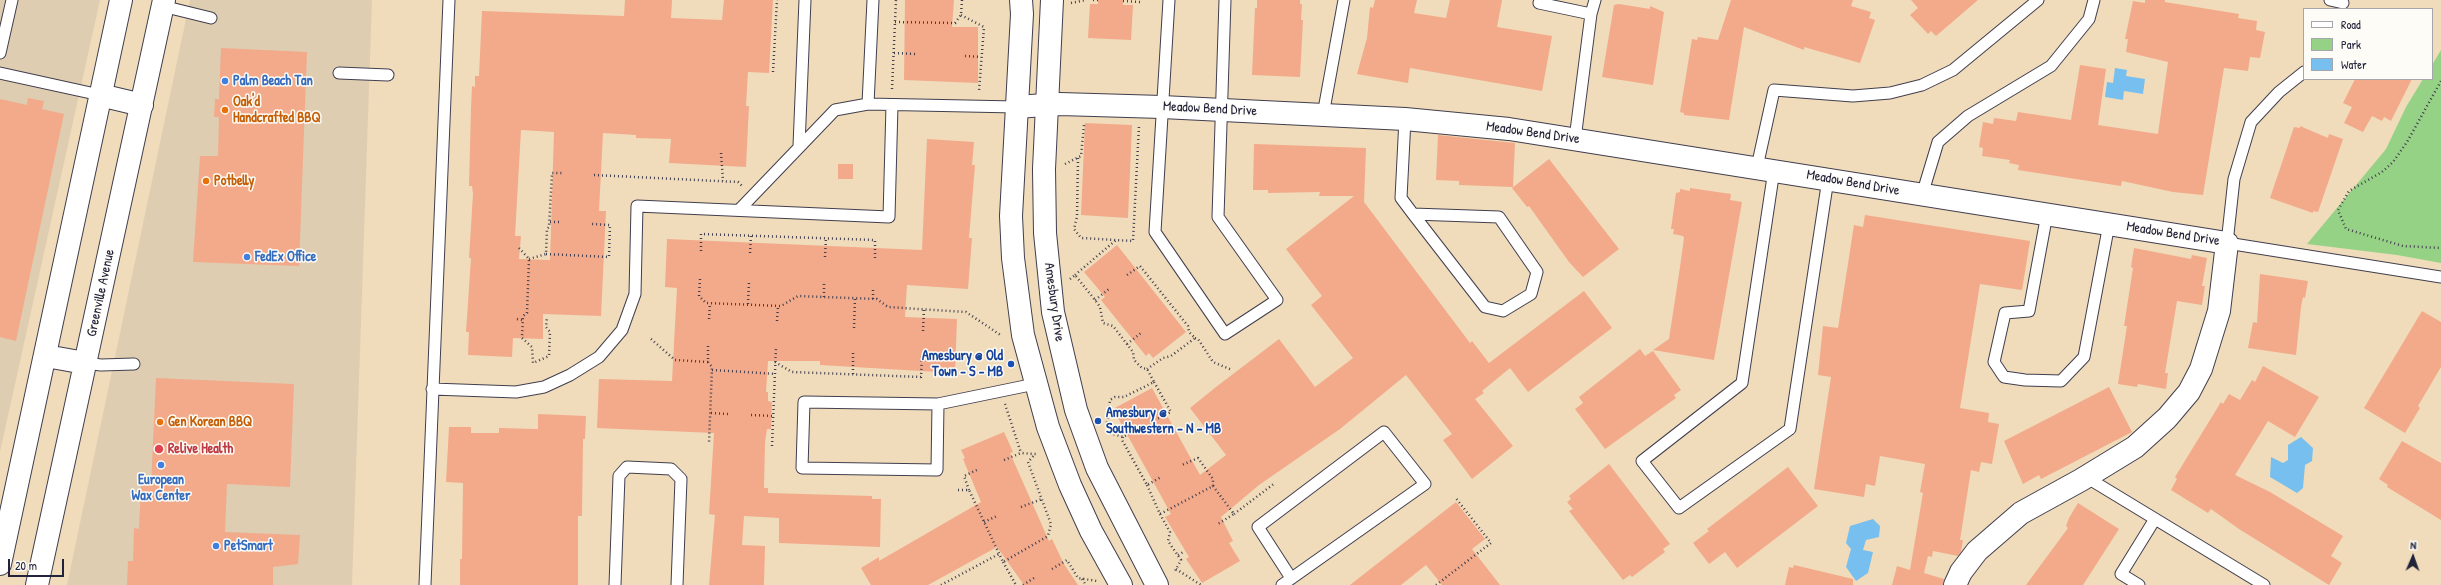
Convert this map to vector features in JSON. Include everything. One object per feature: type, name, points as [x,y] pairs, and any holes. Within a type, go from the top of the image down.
[{"type":"street","points":[[0,564],[46,356],[121,0]]},
{"type":"street","points":[[1021,0],[1022,14],[1011,216],[1013,258],[1023,335],[1035,384],[1048,427],[1070,485],[1091,531],[1112,584]]},
{"type":"street","name":"Amesbury Drive","points":[[1058,1],[1047,105],[1045,233],[1053,312],[1076,410],[1097,468],[1165,580]]},
{"type":"street","name":"Greenville Avenue","points":[[37,585],[163,3]]},
{"type":"street","points":[[100,95],[142,105]]},
{"type":"street","name":"Meadow Bend Drive","points":[[1016,107],[1047,105],[1162,107],[1405,119],[1509,129],[2227,243],[2219,311],[2201,369],[2189,392],[2167,418],[2135,447],[2086,477],[2020,513],[1977,552],[1961,572],[1955,585]]},
{"type":"street","points":[[46,356],[85,363]]},
{"type":"street","points":[[1035,384],[1068,379]]},
{"type":"lane","points":[[0,53],[12,0]]},
{"type":"lane","points":[[425,585],[449,0]]},
{"type":"lane","points":[[799,146],[805,0]]},
{"type":"lane","points":[[868,104],[873,0]]},
{"type":"lane","points":[[1169,0],[1155,232],[1225,334],[1277,300],[1218,217],[1225,0]]},
{"type":"lane","points":[[1323,115],[1344,0]]},
{"type":"lane","points":[[1540,0],[1539,4],[1591,14]]},
{"type":"lane","points":[[1576,139],[1591,14],[1595,0]]},
{"type":"lane","points":[[1828,179],[1790,429],[1679,508],[1642,461],[1742,383],[1774,90],[1853,96],[1890,93],[1922,85],[1953,70],[2038,0]]},
{"type":"lane","points":[[1922,195],[1938,142],[1968,116],[2051,66],[2089,19],[2094,0]]},
{"type":"lane","points":[[2330,0],[2343,4]]},
{"type":"lane","points":[[163,3],[211,18]]},
{"type":"lane","points":[[0,73],[100,95]]},
{"type":"lane","points":[[339,73],[388,75]]},
{"type":"lane","points":[[2303,73],[2280,92],[2251,122],[2234,179],[2227,243],[2441,277]]},
{"type":"lane","points":[[432,389],[516,392],[544,386],[570,375],[599,357],[622,330],[635,294],[637,206],[889,217],[892,101]]},
{"type":"lane","points":[[739,210],[835,110],[892,101],[1016,107]]},
{"type":"lane","points":[[1405,119],[1401,198],[1485,307],[1503,311],[1531,294],[1537,272],[1499,217],[1414,214]]},
{"type":"lane","points":[[2047,214],[2029,311],[2004,313],[1994,362],[2004,377],[2025,380],[2061,381],[2084,357],[2109,224]]},
{"type":"lane","points":[[85,363],[101,365],[134,364]]},
{"type":"lane","points":[[938,404],[937,470],[802,468],[804,402],[938,404],[1035,384]]},
{"type":"lane","points":[[1282,585],[1425,484],[1384,432],[1258,527],[1291,578]]},
{"type":"lane","points":[[615,585],[619,476],[627,467],[670,469],[681,479],[677,585]]},
{"type":"lane","points":[[2086,477],[2264,585]]},
{"type":"lane","points":[[2139,585],[2122,574],[2155,519]]},
{"type":"path","points":[[774,72],[777,0]]},
{"type":"path","points":[[892,101],[896,0]]},
{"type":"path","points":[[895,22],[955,23],[961,15],[962,0]]},
{"type":"path","points":[[1058,1],[1077,3],[1086,0]]},
{"type":"path","points":[[1093,0],[1098,0]]},
{"type":"path","points":[[1123,2],[1142,2]]},
{"type":"path","points":[[961,15],[984,27],[979,94]]},
{"type":"path","points":[[894,53],[916,54]]},
{"type":"path","points":[[965,56],[981,57]]},
{"type":"path","points":[[2441,80],[2407,142],[2393,162],[2382,172],[2349,191],[2338,210],[2346,229],[2403,246],[2441,248]]},
{"type":"path","points":[[1058,168],[1081,156],[1084,118]]},
{"type":"path","points":[[1078,158],[1077,217],[1074,229],[1081,238],[1133,241],[1139,120]]},
{"type":"path","points":[[722,153],[723,181]]},
{"type":"path","points":[[546,254],[547,229],[550,222],[552,173],[563,173]]},
{"type":"path","points":[[594,175],[738,182],[746,189]]},
{"type":"path","points":[[550,222],[560,222]]},
{"type":"path","points":[[529,259],[546,254],[609,257],[610,225],[591,224]]},
{"type":"path","points":[[701,251],[701,234],[826,238],[875,240],[874,258]]},
{"type":"path","points":[[750,253],[751,235]]},
{"type":"path","points":[[825,257],[826,238]]},
{"type":"path","points":[[1066,282],[1116,240]]},
{"type":"path","points":[[519,248],[529,259],[527,313],[522,316],[522,338],[532,347],[533,363],[549,356],[550,332],[546,327],[547,317]]},
{"type":"path","points":[[1127,275],[1140,266],[1188,326],[1189,332],[1198,339],[1214,362],[1232,370]]},
{"type":"path","points":[[1075,275],[1100,307],[1103,323],[1113,326],[1133,352],[1134,360],[1142,368],[1147,369],[1171,412],[1157,419]]},
{"type":"path","points":[[700,279],[699,296],[706,303],[778,306],[798,296],[873,299],[888,307],[966,312],[1004,338]]},
{"type":"path","points":[[748,304],[749,281]]},
{"type":"path","points":[[824,284],[824,297]]},
{"type":"path","points":[[873,287],[873,299]]},
{"type":"path","points":[[1095,300],[1109,289]]},
{"type":"path","points":[[854,328],[855,298]]},
{"type":"path","points":[[709,319],[710,303]]},
{"type":"path","points":[[777,321],[778,306]]},
{"type":"path","points":[[923,331],[924,309]]},
{"type":"path","points":[[517,320],[522,320]]},
{"type":"path","points":[[1127,344],[1141,332]]},
{"type":"path","points":[[1147,369],[1163,358],[1171,356],[1195,338]]},
{"type":"path","points":[[651,339],[675,360],[708,362]]},
{"type":"path","points":[[708,346],[708,362],[712,367],[710,443]]},
{"type":"path","points":[[772,446],[776,348]]},
{"type":"path","points":[[852,374],[853,352]]},
{"type":"path","points":[[776,362],[792,372],[921,377],[922,355]]},
{"type":"path","points":[[712,370],[775,374]]},
{"type":"path","points":[[1106,432],[1110,400],[1115,397],[1124,397],[1154,382]]},
{"type":"path","points":[[1004,403],[1021,453]]},
{"type":"path","points":[[711,413],[728,414]]},
{"type":"path","points":[[751,415],[773,416]]},
{"type":"path","points":[[1101,433],[1106,432],[1123,436],[1135,430]]},
{"type":"path","points":[[1123,436],[1122,440],[1147,485],[1170,532],[1168,541],[1181,560],[1176,569],[1165,580]]},
{"type":"path","points":[[1003,562],[1048,536],[1051,524],[1028,462],[1035,454],[1021,453],[1004,460]]},
{"type":"path","points":[[1182,465],[1198,458],[1213,479],[1213,486],[1234,514]]},
{"type":"path","points":[[979,469],[964,476],[999,554],[1016,585]]},
{"type":"path","points":[[1147,485],[1161,477]]},
{"type":"path","points":[[1218,524],[1234,514],[1275,482]]},
{"type":"path","points":[[1160,514],[1213,486]]},
{"type":"path","points":[[958,490],[969,490]]},
{"type":"path","points":[[1436,585],[1491,543],[1455,497]]},
{"type":"path","points":[[1021,506],[1042,499]]},
{"type":"path","points":[[984,522],[997,516]]},
{"type":"path","points":[[1178,555],[1186,551]]},
{"type":"path","points":[[941,585],[999,554]]},
{"type":"path","points":[[1052,569],[1067,560],[1078,578],[1112,584]]},
{"type":"path","points":[[1176,569],[1201,585]]},
{"type":"path","points":[[1022,585],[1034,578]]},
{"type":"path","points":[[1082,579],[1086,585]]},
{"type":"shaded area","points":[[0,0],[100,0],[0,452]]},
{"type":"shaded area","points":[[190,0],[372,0],[352,585],[67,585]]},
{"type":"green space","points":[[2441,50],[2441,263],[2397,255],[2307,244],[2386,149],[2406,107],[2422,80],[2433,80],[2433,63]]},
{"type":"water","points":[[2115,68],[2127,70],[2126,76],[2145,79],[2143,94],[2124,91],[2123,100],[2105,97],[2107,82],[2113,83]]},
{"type":"water","points":[[2301,437],[2313,448],[2312,461],[2305,465],[2303,488],[2297,493],[2270,477],[2271,457],[2283,463],[2288,460],[2288,445]]},
{"type":"water","points":[[1873,519],[1880,526],[1879,537],[1866,540],[1863,550],[1873,552],[1868,573],[1856,581],[1846,567],[1851,549],[1846,543],[1850,526]]},
{"type":"building","points":[[625,0],[672,0],[671,18],[722,20],[724,0],[773,0],[769,73],[748,72],[746,106],[749,106],[746,167],[669,163],[671,139],[636,138],[636,135],[603,133],[599,211],[606,211],[601,316],[543,314],[543,339],[513,338],[512,357],[468,355],[469,332],[466,332],[471,258],[469,258],[473,194],[472,186],[469,186],[471,108],[472,86],[475,87],[475,76],[479,76],[482,11],[624,16]],"holes":[[[521,130],[554,132],[550,260],[519,259],[521,236],[515,236]]]},
{"type":"building","points":[[905,0],[954,0],[952,27],[978,27],[978,83],[904,80]]},
{"type":"building","points":[[1098,0],[1123,0],[1123,5],[1133,5],[1131,40],[1088,38],[1090,4],[1098,4]]},
{"type":"building","points":[[1257,0],[1300,0],[1300,4],[1302,4],[1301,20],[1303,20],[1300,77],[1252,75],[1255,8],[1257,8]]},
{"type":"building","points":[[1375,0],[1417,0],[1414,13],[1446,18],[1450,0],[1502,0],[1497,27],[1552,36],[1542,91],[1410,68],[1408,83],[1357,74],[1367,38],[1370,7],[1373,8]]},
{"type":"building","points":[[1731,0],[1853,0],[1851,6],[1871,12],[1869,18],[1875,20],[1860,63],[1804,47],[1804,50],[1744,27],[1729,120],[1684,115],[1684,113],[1680,112],[1692,39],[1697,40],[1698,37],[1718,40]]},
{"type":"building","points":[[1911,0],[1978,0],[1936,36],[1931,31],[1928,34],[1910,15],[1918,8]]},
{"type":"building","points":[[2145,0],[2165,0],[2165,2],[2239,14],[2238,18],[2257,21],[2256,30],[2265,32],[2260,58],[2250,57],[2248,71],[2224,68],[2203,195],[2173,192],[2122,181],[2121,186],[2018,170],[2019,165],[2009,163],[2010,160],[1982,156],[1983,148],[1979,147],[1983,122],[1993,124],[1994,118],[2016,121],[2018,112],[2071,120],[2080,65],[2106,69],[2098,125],[2158,134],[2168,62],[2126,52],[2128,39],[2125,39],[2133,1],[2145,3]]},
{"type":"building","points":[[1619,4],[1650,9],[1650,6],[1664,12],[1653,85],[1602,77],[1614,5]]},
{"type":"building","points":[[221,48],[307,52],[299,266],[193,262],[200,156],[218,156],[219,117],[214,117],[215,99],[219,99]]},
{"type":"building","points":[[2354,80],[2412,80],[2391,121],[2384,117],[2382,121],[2372,116],[2363,132],[2344,123],[2352,107],[2343,103]]},
{"type":"building","points":[[28,98],[44,101],[42,109],[64,114],[16,341],[0,337],[0,99],[27,105]]},
{"type":"building","points":[[1085,123],[1132,125],[1128,218],[1081,215]]},
{"type":"building","points":[[2300,126],[2328,138],[2329,134],[2343,139],[2318,212],[2313,211],[2313,213],[2270,198],[2294,127],[2300,128]]},
{"type":"building","points":[[1438,135],[1515,143],[1513,187],[1459,185],[1459,181],[1436,180]]},
{"type":"building","points":[[927,139],[974,142],[972,165],[975,165],[969,238],[972,238],[968,289],[907,285],[905,317],[957,319],[955,373],[820,365],[820,361],[768,361],[766,392],[768,392],[768,401],[772,402],[771,429],[767,429],[765,442],[764,488],[768,488],[768,493],[872,496],[872,499],[881,499],[880,547],[779,543],[779,518],[744,516],[742,545],[765,546],[764,585],[709,585],[715,515],[709,514],[714,433],[597,428],[599,379],[672,381],[677,288],[665,287],[667,239],[922,250]]},
{"type":"building","points":[[1254,144],[1366,148],[1364,202],[1470,343],[1472,341],[1489,363],[1584,291],[1612,328],[1528,392],[1510,368],[1482,391],[1484,393],[1475,399],[1513,446],[1472,479],[1443,440],[1452,434],[1406,375],[1340,429],[1259,485],[1221,517],[1233,541],[1229,543],[1240,561],[1202,583],[1186,559],[1189,557],[1165,517],[1171,514],[1113,409],[1152,388],[1200,475],[1226,455],[1190,408],[1216,387],[1279,339],[1315,387],[1353,358],[1311,305],[1322,296],[1286,249],[1354,196],[1319,196],[1320,192],[1268,193],[1268,190],[1253,190]]},
{"type":"building","points":[[1549,159],[1619,249],[1583,277],[1569,262],[1529,206],[1527,207],[1512,188]]},
{"type":"building","points":[[838,164],[853,164],[853,179],[838,179]]},
{"type":"building","points":[[1690,188],[1731,194],[1730,200],[1742,202],[1714,360],[1653,350],[1669,339],[1684,238],[1683,236],[1673,234],[1674,229],[1671,229],[1676,193],[1680,192],[1680,189],[1690,191]]},
{"type":"building","points":[[1865,215],[2030,241],[2022,290],[1980,284],[1960,408],[1989,413],[1988,422],[1999,424],[1992,464],[1981,462],[1979,472],[1971,470],[1960,540],[1963,540],[1961,552],[1958,556],[1933,551],[1932,557],[1928,556],[1924,573],[1944,579],[1943,585],[1892,585],[1897,566],[1910,570],[1923,493],[1920,492],[1925,464],[1880,456],[1875,486],[1866,484],[1864,497],[1814,489],[1831,377],[1818,375],[1823,326],[1838,328],[1854,225],[1863,227]]},
{"type":"building","points":[[1117,245],[1186,332],[1153,358],[1149,353],[1146,356],[1101,300],[1105,297],[1084,272]]},
{"type":"building","points":[[2134,248],[2191,259],[2192,255],[2207,258],[2202,286],[2205,286],[2202,305],[2177,301],[2165,373],[2168,373],[2166,389],[2138,384],[2137,387],[2118,384],[2127,326],[2124,326],[2133,268],[2131,267]]},
{"type":"building","points":[[2260,274],[2308,281],[2305,298],[2303,297],[2301,307],[2296,355],[2248,348],[2253,322],[2257,323]]},
{"type":"building","points":[[2422,311],[2441,322],[2441,367],[2418,406],[2420,408],[2405,433],[2364,408]]},
{"type":"building","points":[[1640,349],[1645,356],[1653,351],[1681,390],[1674,395],[1676,398],[1605,449],[1575,409],[1583,403],[1579,397]]},
{"type":"building","points":[[2263,366],[2319,397],[2295,437],[2268,421],[2235,475],[2270,492],[2343,536],[2331,556],[2342,563],[2329,585],[2239,529],[2211,509],[2208,513],[2171,490],[2177,479],[2175,477],[2221,402],[2223,404],[2229,394],[2240,400],[2252,380],[2255,382]]},
{"type":"building","points":[[156,378],[294,384],[290,487],[227,484],[225,532],[300,535],[298,564],[273,567],[273,585],[127,585],[128,561],[133,561],[134,528],[139,529],[141,485],[151,485]]},
{"type":"building","points":[[2109,387],[2132,432],[2041,479],[2039,475],[2023,484],[2004,441]]},
{"type":"building","points":[[538,414],[586,416],[585,439],[583,439],[582,516],[578,516],[578,585],[460,585],[460,559],[462,559],[463,483],[446,482],[449,427],[471,427],[471,433],[499,433],[499,428],[538,429]]},
{"type":"building","points":[[1004,432],[1013,452],[1010,453],[1049,541],[1052,539],[1064,564],[1078,585],[1024,585],[997,547],[928,585],[871,585],[861,568],[879,557],[879,561],[981,502],[963,459],[965,458],[961,450]]},
{"type":"building","points":[[2402,441],[2441,463],[2441,520],[2387,487],[2388,485],[2379,479]]},
{"type":"building","points":[[1609,464],[1670,544],[1663,549],[1665,552],[1632,577],[1630,575],[1623,580],[1569,511],[1573,509],[1567,502],[1571,499],[1569,496]]},
{"type":"building","points":[[1788,467],[1818,506],[1737,568],[1725,552],[1709,564],[1693,543],[1709,531],[1707,529]]},
{"type":"building","points":[[1456,502],[1485,539],[1472,549],[1500,585],[1442,585],[1426,565],[1401,585],[1350,585]]},
{"type":"building","points":[[2078,503],[2119,529],[2083,585],[2026,585],[2068,528],[2066,526],[2069,518]]},
{"type":"building","points":[[1794,565],[1853,579],[1853,585],[1785,585],[1789,567],[1793,568]]},
{"type":"place","name":"Palm Beach Tan","points":[[225,81]]},
{"type":"place","name":"Oak'd Handcrafted BBQ","points":[[225,110]]},
{"type":"place","name":"Potbelly","points":[[206,181]]},
{"type":"place","name":"FedEx Office","points":[[247,257]]},
{"type":"place","name":"Amesbury @ Old Town - S - MB","points":[[1011,364]]},
{"type":"place","name":"Amesbury @ Southwestern - N - MB","points":[[1098,421]]},
{"type":"place","name":"Gen Korean BBQ","points":[[160,422]]},
{"type":"place","name":"Relive Health","points":[[159,449]]},
{"type":"place","name":"European Wax Center","points":[[161,465]]},
{"type":"place","name":"PetSmart","points":[[216,546]]}]
